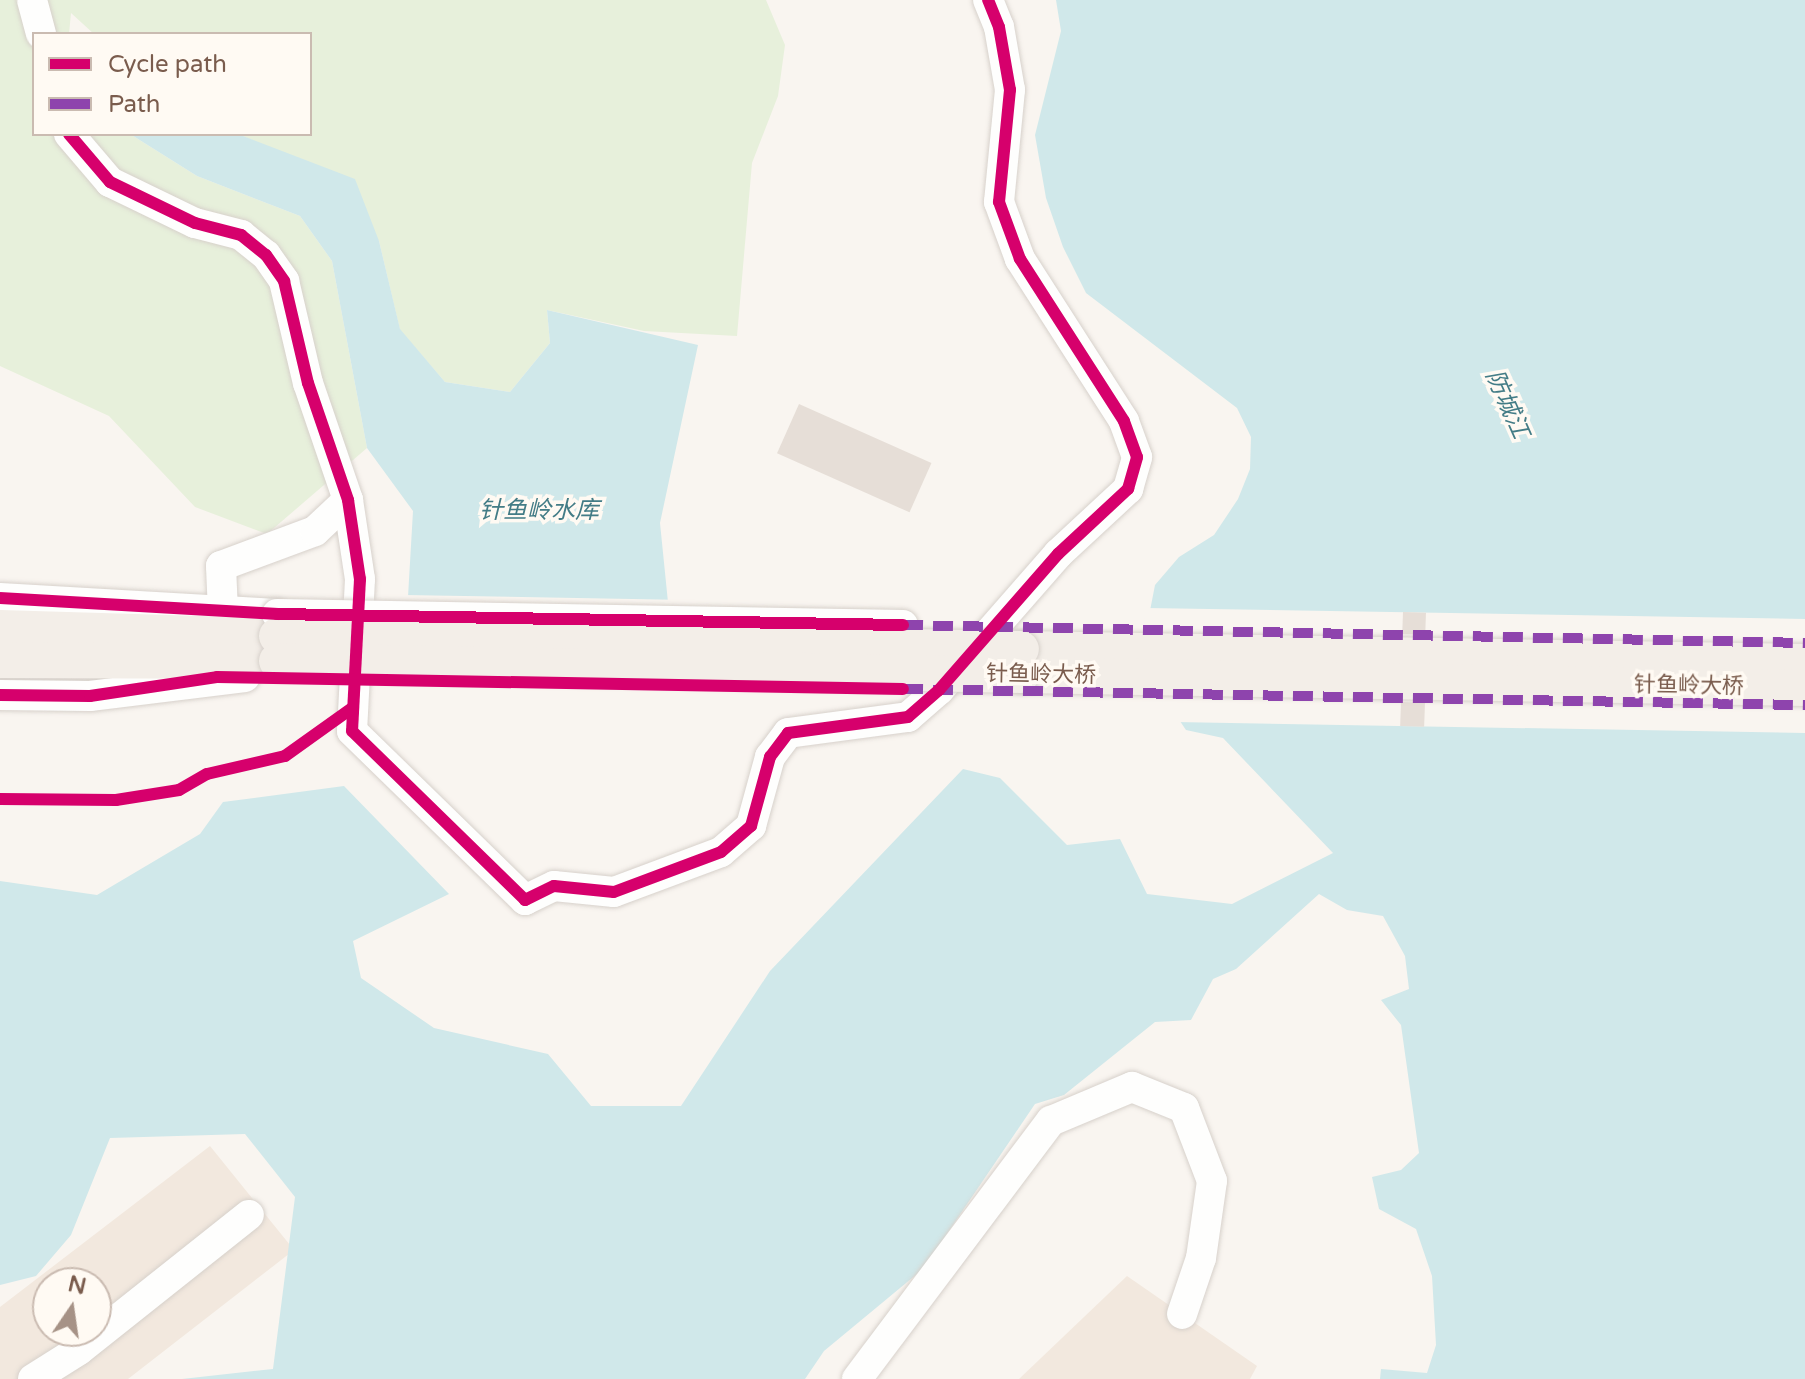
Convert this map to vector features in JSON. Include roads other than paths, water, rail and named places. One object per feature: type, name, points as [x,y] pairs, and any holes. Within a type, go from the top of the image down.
[{"type":"main road","points":[[0,628],[277,647]]},
{"type":"main road","points":[[0,660],[277,647]]},
{"type":"main road","name":"针鱼岭大桥","points":[[277,647],[1805,662]]},
{"type":"main road","name":"针鱼岭大桥","points":[[277,647],[1805,688]]},
{"type":"street","points":[[32,0],[40,32]]},
{"type":"street","points":[[71,136],[110,182],[195,223],[241,235],[276,268],[348,500],[360,579],[352,731],[525,900],[554,886],[614,892],[721,852],[751,826],[770,757],[788,733],[908,717],[939,690],[1058,554],[1128,489],[1137,457],[1102,379],[1020,259],[999,202],[1010,90],[999,27],[988,0]]},
{"type":"street","points":[[223,612],[221,566],[315,531],[348,500]]},
{"type":"street","points":[[0,598],[223,612],[277,647],[903,689]]},
{"type":"street","points":[[0,695],[90,696],[217,677],[277,647],[903,625]]},
{"type":"street","points":[[857,1379],[1051,1121],[1132,1087],[1184,1108],[1212,1181],[1201,1258],[1182,1314]]},
{"type":"street","points":[[33,1379],[79,1350],[249,1215]]},
{"type":"water","name":"防城江","points":[[1056,0],[1805,0],[1805,1379],[1380,1379],[1381,1369],[1427,1373],[1436,1345],[1432,1276],[1416,1229],[1379,1209],[1372,1177],[1401,1170],[1419,1153],[1401,1025],[1381,1000],[1409,989],[1405,956],[1383,916],[1347,910],[1319,894],[1236,969],[1213,979],[1191,1020],[1155,1022],[1064,1095],[1035,1104],[923,1269],[824,1351],[805,1379],[182,1379],[273,1369],[295,1197],[245,1134],[110,1138],[71,1235],[44,1267],[32,1267],[32,1277],[0,1285],[0,881],[97,895],[200,834],[223,802],[344,786],[449,894],[353,941],[361,978],[434,1028],[548,1054],[591,1106],[681,1106],[770,971],[963,769],[1000,778],[1067,845],[1120,839],[1147,894],[1232,904],[1333,853],[1223,738],[1186,730],[1140,662],[1155,585],[1179,557],[1214,535],[1238,499],[1250,469],[1251,437],[1237,408],[1086,293],[1063,247],[1046,198],[1035,135],[1061,31]]},
{"type":"water","name":"针鱼岭水库","points":[[133,136],[243,136],[355,179],[379,241],[400,329],[445,382],[510,392],[550,343],[547,310],[698,345],[660,523],[671,632],[406,631],[413,511],[367,448],[332,261],[300,216],[197,176]]}]
